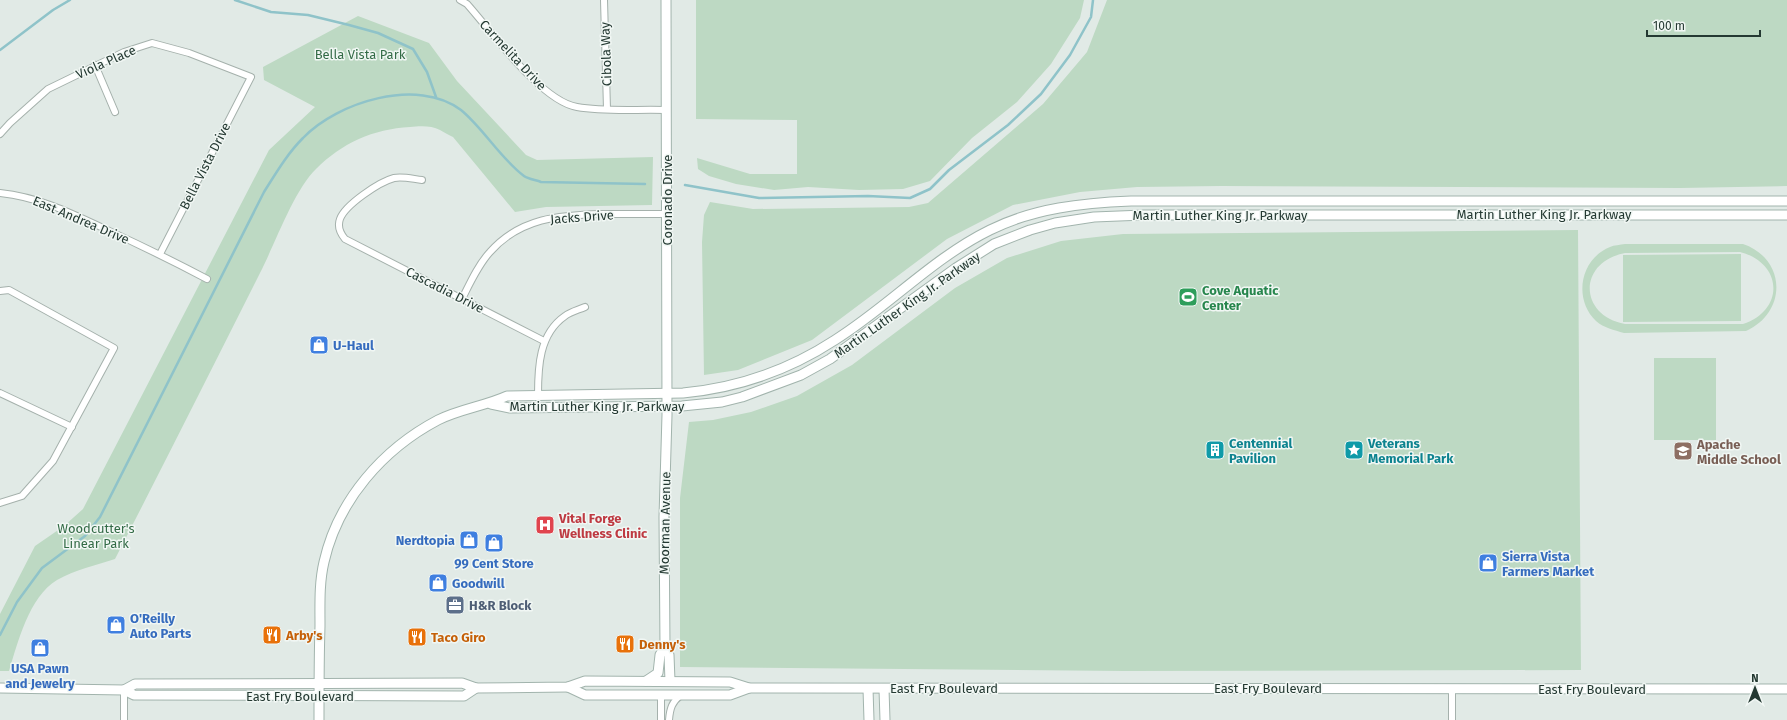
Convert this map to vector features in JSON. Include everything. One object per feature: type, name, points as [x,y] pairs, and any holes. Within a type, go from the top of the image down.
[{"type":"street","name":"Carmelita Drive","points":[[460,0],[466,4],[523,69],[553,97],[576,107],[666,110]]},
{"type":"street","name":"Cibola Way","points":[[604,0],[607,109]]},
{"type":"street","name":"Coronado Drive","points":[[666,0],[666,399]]},
{"type":"street","name":"Viola Place","points":[[0,134],[48,89],[124,52],[152,43],[189,53],[251,77]]},
{"type":"street","points":[[95,65],[115,112]]},
{"type":"street","name":"Bella Vista Drive","points":[[160,254],[251,77]]},
{"type":"street","name":"Cascadia Drive","points":[[422,180],[395,178],[379,184],[360,198],[340,218],[340,233],[345,239],[544,341]]},
{"type":"street","name":"East Andrea Drive","points":[[0,193],[23,195],[60,208],[160,254],[207,279]]},
{"type":"street","name":"Martin Luther King Jr. Parkway","points":[[491,404],[510,408],[666,399],[730,386],[772,372],[800,361],[836,340],[949,253],[970,240],[1014,220],[1070,205],[1131,201],[1787,201]]},
{"type":"street","name":"Jacks Drive","points":[[462,299],[478,268],[489,252],[515,230],[533,222],[551,217],[571,215],[667,214]]},
{"type":"street","name":"Martin Luther King Jr. Parkway","points":[[491,404],[507,396],[538,395],[666,399],[699,405],[722,402],[764,390],[801,375],[830,359],[974,256],[994,244],[1030,230],[1074,220],[1144,215],[1787,215]]},
{"type":"street","points":[[0,290],[9,290],[114,348],[53,461],[22,496],[0,503]]},
{"type":"street","points":[[538,395],[538,373],[544,341],[552,328],[565,316],[585,308]]},
{"type":"street","points":[[0,393],[72,427]]},
{"type":"street","name":"Moorman Avenue","points":[[666,399],[664,517],[665,647],[669,655],[670,681]]},
{"type":"street","points":[[319,720],[320,591],[324,563],[330,540],[356,490],[371,470],[389,452],[417,433],[439,420],[466,409],[491,404]]},
{"type":"street","name":"Moorman Avenue","points":[[646,681],[658,673],[660,655],[665,647]]},
{"type":"street","name":"East Fry Boulevard","points":[[124,690],[135,684],[462,683],[476,688],[568,687],[585,681],[730,682],[749,688],[868,689],[1787,689]]},
{"type":"street","name":"East Fry Boulevard","points":[[568,687],[585,695],[730,695],[749,688]]},
{"type":"street","name":"East Fry Boulevard","points":[[0,688],[124,690],[134,695],[464,696],[476,688]]},
{"type":"street","points":[[868,689],[869,720]]},
{"type":"street","points":[[884,689],[884,720]]},
{"type":"street","points":[[1452,689],[1452,720]]},
{"type":"street","points":[[124,690],[124,720]]},
{"type":"street","points":[[661,695],[661,720]]},
{"type":"street","points":[[670,720],[670,709],[673,701],[681,695]]},
{"type":"green space","points":[[696,0],[1084,0],[1080,18],[1051,64],[1017,102],[972,138],[930,181],[903,189],[859,190],[808,187],[774,190],[736,184],[709,176],[698,169],[697,158],[750,174],[797,174],[797,120],[696,119]]},
{"type":"green space","points":[[1107,0],[1787,0],[1787,186],[1680,188],[1221,186],[1137,187],[1080,192],[1013,205],[947,239],[812,340],[738,370],[704,375],[702,242],[704,215],[710,202],[753,209],[909,207],[928,203],[1043,104],[1087,52]]},
{"type":"green space","name":"Woodcutter's Linear Park","points":[[358,16],[429,43],[457,81],[526,155],[537,160],[653,157],[652,205],[546,207],[515,212],[453,137],[436,128],[421,126],[396,128],[383,131],[359,139],[336,152],[316,169],[300,190],[285,218],[260,273],[115,559],[71,573],[57,580],[47,588],[39,597],[26,621],[9,671],[0,671],[0,614],[35,546],[64,526],[83,509],[269,150],[315,107],[264,80],[263,67]]},
{"type":"green space","points":[[1578,230],[1581,670],[1125,671],[680,667],[680,498],[689,422],[713,420],[751,412],[797,396],[852,365],[955,288],[1007,258],[1061,241],[1123,234]]},
{"type":"green space","points":[[1625,244],[1743,244],[1757,251],[1768,261],[1774,273],[1776,286],[1775,300],[1769,312],[1759,323],[1746,331],[1624,333],[1609,328],[1596,321],[1589,312],[1584,302],[1582,291],[1583,280],[1586,270],[1600,253],[1612,246]],"holes":[[[1740,252],[1754,258],[1765,266],[1771,276],[1773,287],[1772,298],[1766,308],[1757,317],[1743,324],[1625,324],[1610,319],[1599,310],[1592,300],[1590,288],[1592,277],[1599,267],[1610,258],[1625,253]]]},
{"type":"green space","points":[[1741,254],[1741,321],[1623,322],[1623,255]]},
{"type":"green space","points":[[1654,358],[1716,358],[1716,440],[1654,440]]},
{"type":"waterway","points":[[0,50],[53,10],[70,0]]},
{"type":"waterway","points":[[235,0],[271,12],[308,15],[349,25],[378,33],[413,49],[427,72],[436,97]]},
{"type":"waterway","points":[[685,185],[759,198],[868,196],[910,198],[930,189],[949,170],[1008,125],[1041,94],[1070,55],[1091,17],[1093,0]]},
{"type":"waterway","points":[[0,635],[17,602],[42,568],[85,536],[100,517],[264,192],[292,151],[303,138],[318,125],[336,114],[379,98],[401,95],[423,95],[443,100],[461,110],[508,161],[528,178],[541,182],[645,184]]},
{"type":"place","name":"Cove Aquatic Center","points":[[1188,297]]},
{"type":"place","name":"U-Haul","points":[[319,345]]},
{"type":"place","name":"Centennial Pavilion","points":[[1215,450]]},
{"type":"place","name":"Veterans Memorial Park","points":[[1354,450]]},
{"type":"place","name":"Apache Middle School","points":[[1683,451]]},
{"type":"place","name":"Vital Forge Wellness Clinic","points":[[545,525]]},
{"type":"place","name":"Nerdtopia","points":[[469,540]]},
{"type":"place","name":"99 Cent Store","points":[[494,543]]},
{"type":"place","name":"Sierra Vista Farmers Market","points":[[1488,563]]},
{"type":"place","name":"Goodwill","points":[[438,583]]},
{"type":"place","name":"H&R Block","points":[[455,605]]},
{"type":"place","name":"O'Reilly Auto Parts","points":[[116,625]]},
{"type":"place","name":"Arby's","points":[[272,635]]},
{"type":"place","name":"Taco Giro","points":[[417,637]]},
{"type":"place","name":"Denny's","points":[[625,644]]},
{"type":"place","name":"USA Pawn and Jewelry","points":[[40,648]]},
{"type":"park label","name":"Bella Vista Park","points":[[360,54]]}]
